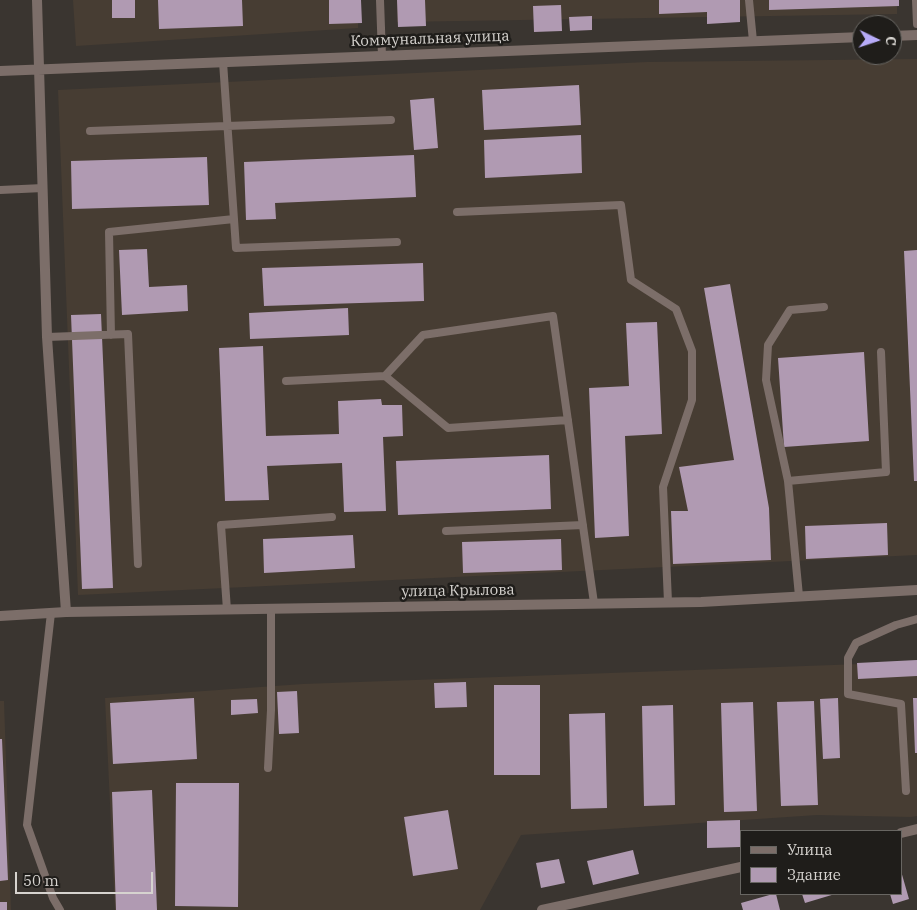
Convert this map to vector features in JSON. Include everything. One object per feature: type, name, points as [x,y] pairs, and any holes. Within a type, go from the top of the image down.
[{"type":"street","points":[[37,0],[47,337],[66,612]]},
{"type":"street","points":[[902,36],[917,35]]},
{"type":"street","name":"Коммунальная улица","points":[[0,71],[852,37]]},
{"type":"street","name":"улица Крылова","points":[[0,616],[66,612],[668,602],[917,590]]},
{"type":"street","points":[[902,833],[917,829]]},
{"type":"street","points":[[542,910],[740,867]]},
{"type":"lane","points":[[380,0],[382,56]]},
{"type":"lane","points":[[750,0],[753,41]]},
{"type":"lane","points":[[916,0],[917,24]]},
{"type":"lane","points":[[223,62],[236,248],[397,242]]},
{"type":"lane","points":[[90,131],[391,120]]},
{"type":"lane","points":[[0,190],[44,188]]},
{"type":"lane","points":[[457,212],[621,205],[631,280],[676,309],[692,351],[692,400],[662,487],[668,602]]},
{"type":"lane","points":[[111,335],[109,232],[234,219]]},
{"type":"lane","points":[[799,596],[788,481],[766,380],[768,345],[790,310],[824,307]]},
{"type":"lane","points":[[385,376],[423,335],[553,316],[594,603]]},
{"type":"lane","points":[[47,337],[128,334],[138,564]]},
{"type":"lane","points":[[788,481],[886,472],[881,352]]},
{"type":"lane","points":[[286,381],[385,376],[448,428],[568,420]]},
{"type":"lane","points":[[227,610],[221,525],[332,517]]},
{"type":"lane","points":[[446,531],[583,525]]},
{"type":"lane","points":[[268,768],[271,710],[271,609]]},
{"type":"lane","points":[[51,613],[27,825],[53,898],[60,910]]},
{"type":"lane","points":[[906,791],[901,704],[848,694],[848,658],[856,643],[896,625],[917,619]]},
{"type":"shaded area","points":[[73,0],[358,0],[358,28],[76,46]]},
{"type":"shaded area","points":[[397,0],[897,0],[897,14],[397,22]]},
{"type":"shaded area","points":[[902,59],[917,59],[917,555],[78,595],[58,90],[647,62],[852,60],[852,65],[902,65]]},
{"type":"shaded area","points":[[917,662],[917,816],[817,815],[521,835],[480,910],[115,910],[105,698],[303,684]]},
{"type":"shaded area","points":[[0,701],[4,701],[11,910],[0,910]]},
{"type":"building","points":[[112,0],[135,0],[135,18],[112,18]]},
{"type":"building","points":[[158,0],[242,0],[243,26],[159,29]]},
{"type":"building","points":[[329,0],[361,0],[362,23],[329,24]]},
{"type":"building","points":[[397,0],[425,0],[426,26],[398,27]]},
{"type":"building","points":[[659,0],[740,0],[740,22],[707,24],[707,12],[659,14]]},
{"type":"building","points":[[769,0],[899,0],[899,6],[769,10]]},
{"type":"building","points":[[561,5],[562,31],[534,32],[533,6]]},
{"type":"building","points":[[592,16],[592,30],[570,31],[569,17]]},
{"type":"building","points":[[579,85],[581,125],[484,130],[482,90]]},
{"type":"building","points":[[434,98],[438,148],[414,150],[410,100]]},
{"type":"building","points":[[581,135],[582,173],[485,178],[484,140]]},
{"type":"building","points":[[414,155],[416,197],[275,203],[276,219],[246,220],[244,162]]},
{"type":"building","points":[[207,157],[209,205],[72,209],[71,161]]},
{"type":"building","points":[[147,249],[149,287],[187,285],[188,311],[122,315],[119,250]]},
{"type":"building","points":[[917,250],[917,481],[914,481],[904,251]]},
{"type":"building","points":[[423,263],[424,301],[264,306],[262,268]]},
{"type":"building","points":[[730,284],[769,508],[771,560],[673,564],[671,511],[688,511],[679,467],[734,460],[704,288]]},
{"type":"building","points":[[348,308],[349,335],[250,339],[249,313]]},
{"type":"building","points":[[101,314],[113,588],[82,589],[71,315]]},
{"type":"building","points":[[657,322],[662,434],[625,436],[629,536],[595,538],[589,388],[629,386],[626,323]]},
{"type":"building","points":[[263,346],[266,436],[339,434],[338,401],[381,399],[382,405],[402,405],[403,436],[383,437],[386,511],[344,512],[342,463],[267,466],[269,500],[225,501],[219,348]]},
{"type":"building","points":[[864,352],[869,441],[784,447],[778,358]]},
{"type":"building","points":[[549,455],[551,509],[398,515],[396,461]]},
{"type":"building","points":[[887,523],[888,555],[806,559],[805,526]]},
{"type":"building","points":[[353,535],[355,568],[264,573],[263,539]]},
{"type":"building","points":[[561,539],[562,570],[463,573],[462,542]]},
{"type":"building","points":[[917,660],[917,676],[858,679],[857,663]]},
{"type":"building","points":[[466,682],[467,707],[435,708],[434,683]]},
{"type":"building","points":[[494,685],[540,685],[540,775],[494,775]]},
{"type":"building","points":[[297,691],[299,733],[279,734],[277,692]]},
{"type":"building","points":[[194,698],[197,759],[113,764],[110,703]]},
{"type":"building","points":[[838,698],[840,758],[823,759],[820,699]]},
{"type":"building","points":[[913,698],[917,698],[917,753],[915,753]]},
{"type":"building","points":[[257,699],[258,713],[231,715],[231,700]]},
{"type":"building","points":[[814,701],[818,805],[781,806],[777,702]]},
{"type":"building","points":[[753,702],[757,811],[724,812],[721,703]]},
{"type":"building","points":[[673,705],[675,805],[644,806],[642,706]]},
{"type":"building","points":[[605,713],[607,808],[571,809],[569,714]]},
{"type":"building","points":[[0,739],[2,739],[8,880],[0,881]]},
{"type":"building","points":[[176,783],[239,783],[238,907],[175,906]]},
{"type":"building","points":[[152,790],[157,910],[116,910],[112,792]]},
{"type":"building","points":[[448,810],[458,869],[413,876],[404,817]]},
{"type":"building","points":[[740,820],[740,847],[707,848],[707,821]]},
{"type":"building","points":[[633,850],[639,874],[593,885],[587,861]]},
{"type":"building","points":[[559,859],[565,883],[541,888],[536,863]]},
{"type":"building","points":[[902,874],[909,899],[893,904],[890,895],[902,895]]},
{"type":"building","points":[[769,895],[776,895],[780,910],[743,910],[741,903]]},
{"type":"building","points":[[802,895],[832,895],[805,903]]},
{"type":"building","points":[[0,902],[7,902],[7,910],[0,910]]}]
